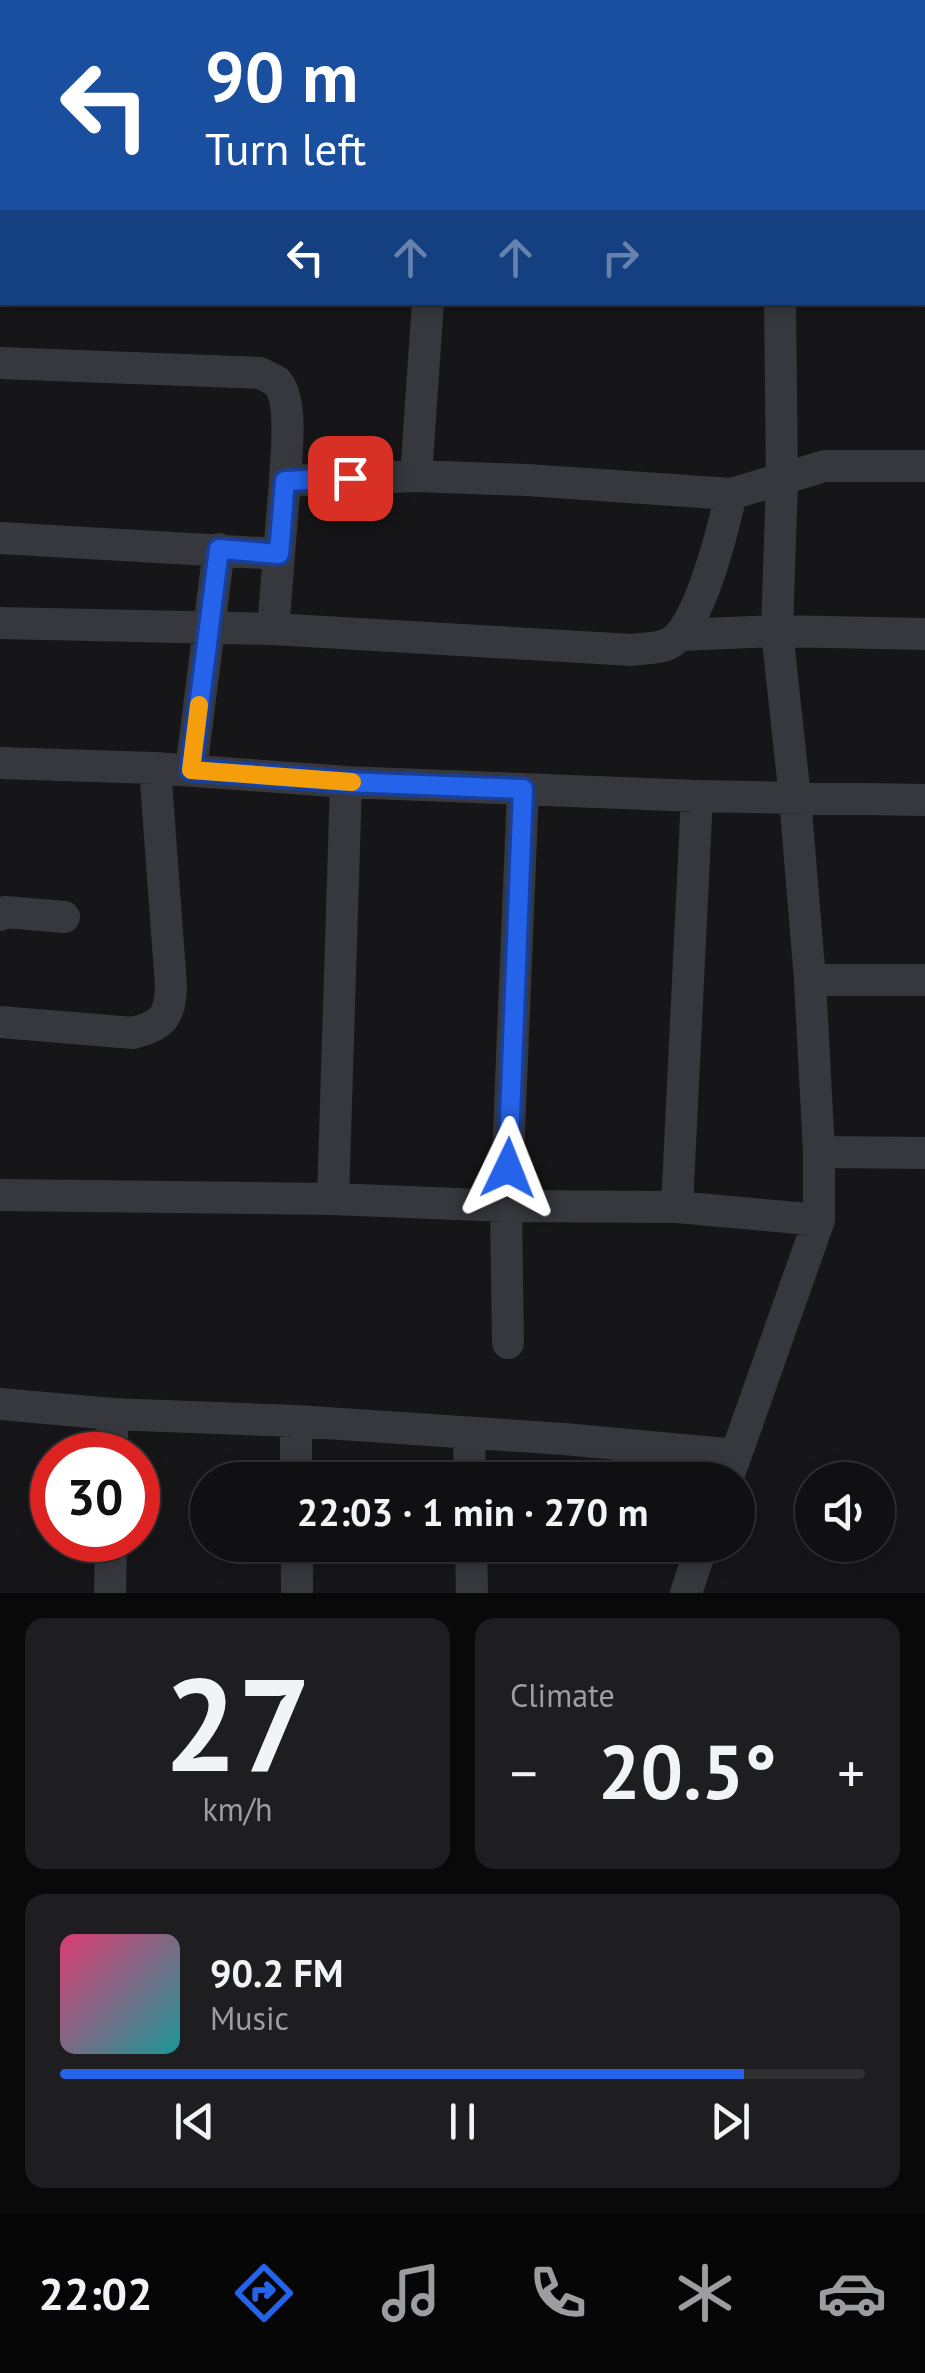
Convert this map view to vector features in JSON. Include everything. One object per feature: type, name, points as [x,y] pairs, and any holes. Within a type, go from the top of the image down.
[{"type":"street","points":[[416,476],[428,305]]},
{"type":"street","points":[[733,1462],[819,1220],[810,980],[777,631],[782,480],[780,305]]},
{"type":"street","points":[[0,363],[260,373],[275,380],[287,407],[273,630]]},
{"type":"street","points":[[285,481],[416,476],[732,494],[825,466],[925,466]]},
{"type":"street","points":[[0,622],[209,627],[632,650],[670,644],[680,635],[703,594],[732,494]]},
{"type":"street","points":[[0,538],[279,554]]},
{"type":"street","points":[[191,770],[219,549]]},
{"type":"street","points":[[680,635],[777,631],[925,634]]},
{"type":"street","points":[[0,763],[155,768],[346,782],[697,796],[925,800]]},
{"type":"street","points":[[0,1022],[133,1033],[163,1020],[170,1006],[170,986],[155,768]]},
{"type":"street","points":[[333,1198],[346,782]]},
{"type":"street","points":[[508,1342],[506,1206],[523,789]]},
{"type":"street","points":[[677,1207],[697,796]]},
{"type":"street","points":[[0,915],[5,912],[64,917]]},
{"type":"street","points":[[810,980],[925,980]]},
{"type":"street","points":[[819,1152],[925,1153]]},
{"type":"street","points":[[0,1195],[677,1207],[819,1220]]},
{"type":"street","points":[[0,1404],[564,1440],[695,1462]]},
{"type":"street","points":[[112,1414],[112,1432]]},
{"type":"street","points":[[296,1421],[296,1462]]},
{"type":"street","points":[[469,1434],[470,1462]]},
{"type":"street","points":[[110,1593],[111,1562]]},
{"type":"street","points":[[297,1562],[297,1593]]},
{"type":"street","points":[[471,1562],[472,1593]]},
{"type":"street","points":[[686,1593],[696,1562]]},
{"type":"slow traffic","points":[[199,705],[191,770],[352,782]]},
{"type":"route","points":[[350,478],[285,481],[279,554],[219,549],[191,770],[346,782],[523,789],[508,1168]]}]
